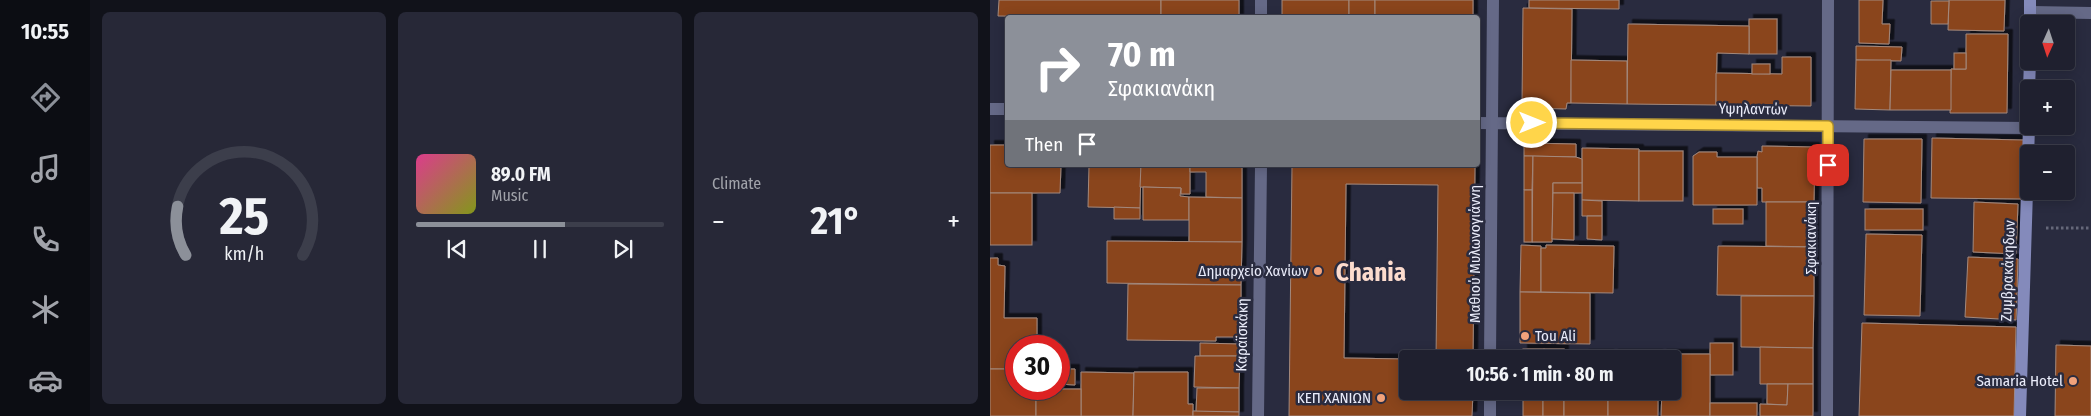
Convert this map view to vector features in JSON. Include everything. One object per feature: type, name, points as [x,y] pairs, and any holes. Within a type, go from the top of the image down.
[{"type":"main road","name":"Ζυμβρακάκηδων","points":[[2020,416],[2029,135]]},
{"type":"street","points":[[1261,0],[1261,15]]},
{"type":"street","name":"Μαθιού Μυλωνογιάννη","points":[[1490,350],[1493,0]]},
{"type":"street","name":"Σφακιανάκη","points":[[1827,416],[1828,0]]},
{"type":"street","points":[[2030,12],[2091,13]]},
{"type":"street","points":[[990,109],[1005,109]]},
{"type":"street","name":"Υψηλαντών","points":[[1480,123],[2020,127]]},
{"type":"street","name":"Καραϊσκάκη","points":[[1258,416],[1260,167]]},
{"type":"street","points":[[1490,400],[1490,416]]},
{"type":"path","points":[[2026,228],[2091,228]]},
{"type":"building","points":[[999,0],[1161,0],[1161,15],[998,16]]},
{"type":"building","points":[[1161,0],[1239,0],[1239,15],[1161,15]]},
{"type":"building","points":[[1282,0],[1349,0],[1349,15],[1282,15]]},
{"type":"building","points":[[1349,0],[1375,0],[1375,15],[1349,15]]},
{"type":"building","points":[[1375,0],[1473,0],[1473,15],[1375,15]]},
{"type":"building","points":[[1529,0],[1619,0],[1619,9],[1529,8]]},
{"type":"building","points":[[1859,0],[1883,0],[1882,24],[1890,24],[1889,44],[1859,43]]},
{"type":"building","points":[[1949,0],[2005,0],[2004,31],[1948,30]]},
{"type":"building","points":[[1931,1],[1949,1],[1948,24],[1931,24]]},
{"type":"building","points":[[1523,8],[1572,9],[1571,103],[1567,103],[1566,109],[1528,108],[1528,103],[1522,103]]},
{"type":"building","points":[[1749,19],[1777,19],[1777,54],[1749,54]]},
{"type":"building","points":[[1628,24],[1749,26],[1749,54],[1717,53],[1716,105],[1627,104]]},
{"type":"building","points":[[1966,34],[2008,34],[2007,113],[1950,113],[1951,69],[1966,69]]},
{"type":"building","points":[[1856,46],[1902,47],[1901,61],[1856,60]]},
{"type":"building","points":[[1954,53],[1966,53],[1966,69],[1954,69]]},
{"type":"building","points":[[1782,57],[1811,57],[1811,106],[1716,105],[1716,73],[1782,74]]},
{"type":"building","points":[[1571,60],[1627,61],[1627,104],[1571,103]]},
{"type":"building","points":[[1856,60],[1891,60],[1890,110],[1855,109]]},
{"type":"building","points":[[1752,64],[1770,64],[1770,74],[1752,74]]},
{"type":"building","points":[[1891,70],[1951,70],[1951,110],[1890,110]]},
{"type":"building","points":[[1932,138],[2024,140],[2024,145],[2020,145],[2020,199],[1931,198]]},
{"type":"building","points":[[1864,139],[1922,139],[1921,203],[1863,202]]},
{"type":"building","points":[[1524,143],[1576,144],[1576,157],[1524,156]]},
{"type":"building","points":[[990,145],[1005,145],[1005,167],[1061,167],[1060,193],[990,193]]},
{"type":"building","points":[[1762,146],[1815,147],[1814,202],[1762,202],[1762,188],[1757,188],[1757,157],[1758,151],[1762,152]]},
{"type":"building","points":[[1582,148],[1639,149],[1639,201],[1582,200]]},
{"type":"building","points":[[1639,151],[1683,151],[1683,201],[1639,201]]},
{"type":"building","points":[[1699,152],[1717,152],[1717,157],[1757,157],[1757,205],[1693,205],[1693,156]]},
{"type":"building","points":[[1524,156],[1533,156],[1532,190],[1524,190]]},
{"type":"building","points":[[1533,156],[1576,157],[1582,159],[1582,183],[1553,183],[1552,242],[1532,242]]},
{"type":"building","points":[[1089,167],[1141,167],[1140,208],[1088,207]]},
{"type":"building","points":[[1141,167],[1190,167],[1190,194],[1181,194],[1181,188],[1140,187]]},
{"type":"building","points":[[1190,167],[1242,167],[1242,198],[1206,197],[1206,172],[1190,172]]},
{"type":"building","name":"Δημαρχείο Χανίων","points":[[1292,167],[1475,167],[1473,350],[1436,350],[1438,185],[1346,184],[1344,358],[1399,359],[1399,400],[1473,400],[1472,416],[1289,416]]},
{"type":"building","points":[[1553,183],[1582,183],[1582,193],[1553,193]]},
{"type":"building","points":[[1143,187],[1181,188],[1180,196],[1189,197],[1189,220],[1143,220]]},
{"type":"building","points":[[1524,190],[1532,190],[1532,242],[1524,242]]},
{"type":"building","points":[[990,193],[1032,193],[1032,245],[990,245]]},
{"type":"building","points":[[1553,193],[1574,193],[1574,240],[1552,239]]},
{"type":"building","points":[[1189,197],[1242,198],[1242,242],[1189,242]]},
{"type":"building","points":[[1582,200],[1602,201],[1602,216],[1582,216]]},
{"type":"building","points":[[1766,202],[1814,202],[1814,247],[1766,246]]},
{"type":"building","points":[[1974,202],[2018,204],[2016,254],[1973,252]]},
{"type":"building","points":[[1114,207],[1140,208],[1140,219],[1114,219]]},
{"type":"building","points":[[1713,209],[1743,209],[1743,224],[1713,224]]},
{"type":"building","points":[[1865,209],[1923,209],[1923,230],[1865,230]]},
{"type":"building","points":[[1587,216],[1602,216],[1602,240],[1587,239]]},
{"type":"building","points":[[1866,234],[1922,235],[1920,316],[1864,315]]},
{"type":"building","points":[[1107,241],[1242,242],[1241,285],[1107,283]]},
{"type":"building","points":[[1521,245],[1541,246],[1541,292],[1520,292]]},
{"type":"building","points":[[1546,245],[1614,246],[1613,293],[1541,292],[1541,248],[1546,248]]},
{"type":"building","points":[[1718,246],[1814,247],[1814,296],[1717,295]]},
{"type":"building","points":[[1968,257],[2018,259],[2016,320],[1965,317]]},
{"type":"building","points":[[990,258],[998,258],[998,265],[1005,266],[1004,318],[1037,318],[1037,335],[1005,335],[1005,369],[990,369]]},
{"type":"building","points":[[1128,284],[1241,285],[1241,337],[1216,337],[1216,341],[1127,340]]},
{"type":"building","points":[[1520,292],[1590,293],[1590,344],[1520,343]]},
{"type":"building","points":[[1741,296],[1814,296],[1813,348],[1741,347]]},
{"type":"building","points":[[1862,323],[2016,327],[2014,416],[1859,416]]},
{"type":"building","points":[[1200,343],[1240,344],[1240,356],[1200,356]]},
{"type":"building","points":[[1710,343],[1733,343],[1733,375],[1710,375]]},
{"type":"building","name":"Samaria Hotel","points":[[2056,345],[2091,346],[2091,416],[2055,416]]},
{"type":"building","points":[[1760,347],[1813,348],[1813,384],[1760,384]]},
{"type":"building","points":[[1523,349],[1544,349],[1544,350]]},
{"type":"building","points":[[1544,349],[1564,349],[1564,350]]},
{"type":"building","points":[[1681,354],[1710,354],[1710,416],[1661,416],[1662,400],[1681,400]]},
{"type":"building","points":[[1195,356],[1240,356],[1239,388],[1194,387]]},
{"type":"building","points":[[990,369],[1005,369],[1005,400],[1036,400],[1036,416],[990,416]]},
{"type":"building","points":[[1070,369],[1075,369],[1075,385],[1070,385]]},
{"type":"building","points":[[1081,372],[1134,373],[1133,416],[1081,416]]},
{"type":"building","points":[[1134,372],[1188,372],[1188,404],[1193,404],[1193,416],[1133,416]]},
{"type":"building","points":[[1767,384],[1788,384],[1787,405],[1767,404]]},
{"type":"building","points":[[1788,384],[1813,384],[1813,416],[1760,416],[1760,404],[1787,405]]},
{"type":"building","points":[[1197,388],[1239,388],[1239,412],[1196,412]]},
{"type":"building","points":[[1070,389],[1081,389],[1081,416],[1036,416],[1036,400],[1070,400]]},
{"type":"building","points":[[1523,400],[1543,400],[1543,416],[1523,416]]},
{"type":"building","points":[[1543,400],[1564,400],[1564,416],[1543,416]]},
{"type":"building","points":[[1564,400],[1608,400],[1608,416],[1564,416]]},
{"type":"building","points":[[1608,400],[1658,400],[1658,416],[1608,416]]},
{"type":"building","points":[[1710,403],[1757,403],[1757,416],[1710,416]]},
{"type":"building","points":[[1193,411],[1239,412],[1239,416],[1193,416]]},
{"type":"place","name":"Δημαρχείο Χανίων","points":[[1318,271]]},
{"type":"place","name":"Tou Ali","points":[[1525,336]]},
{"type":"place","name":"Samaria Hotel","points":[[2073,381]]},
{"type":"place","name":"ΚΕΠ ΧΑΝΙΩΝ","points":[[1381,398]]},
{"type":"district","name":"Chania","points":[[1371,272]]},
{"type":"route","points":[[1532,123],[1828,126],[1828,165]]}]
